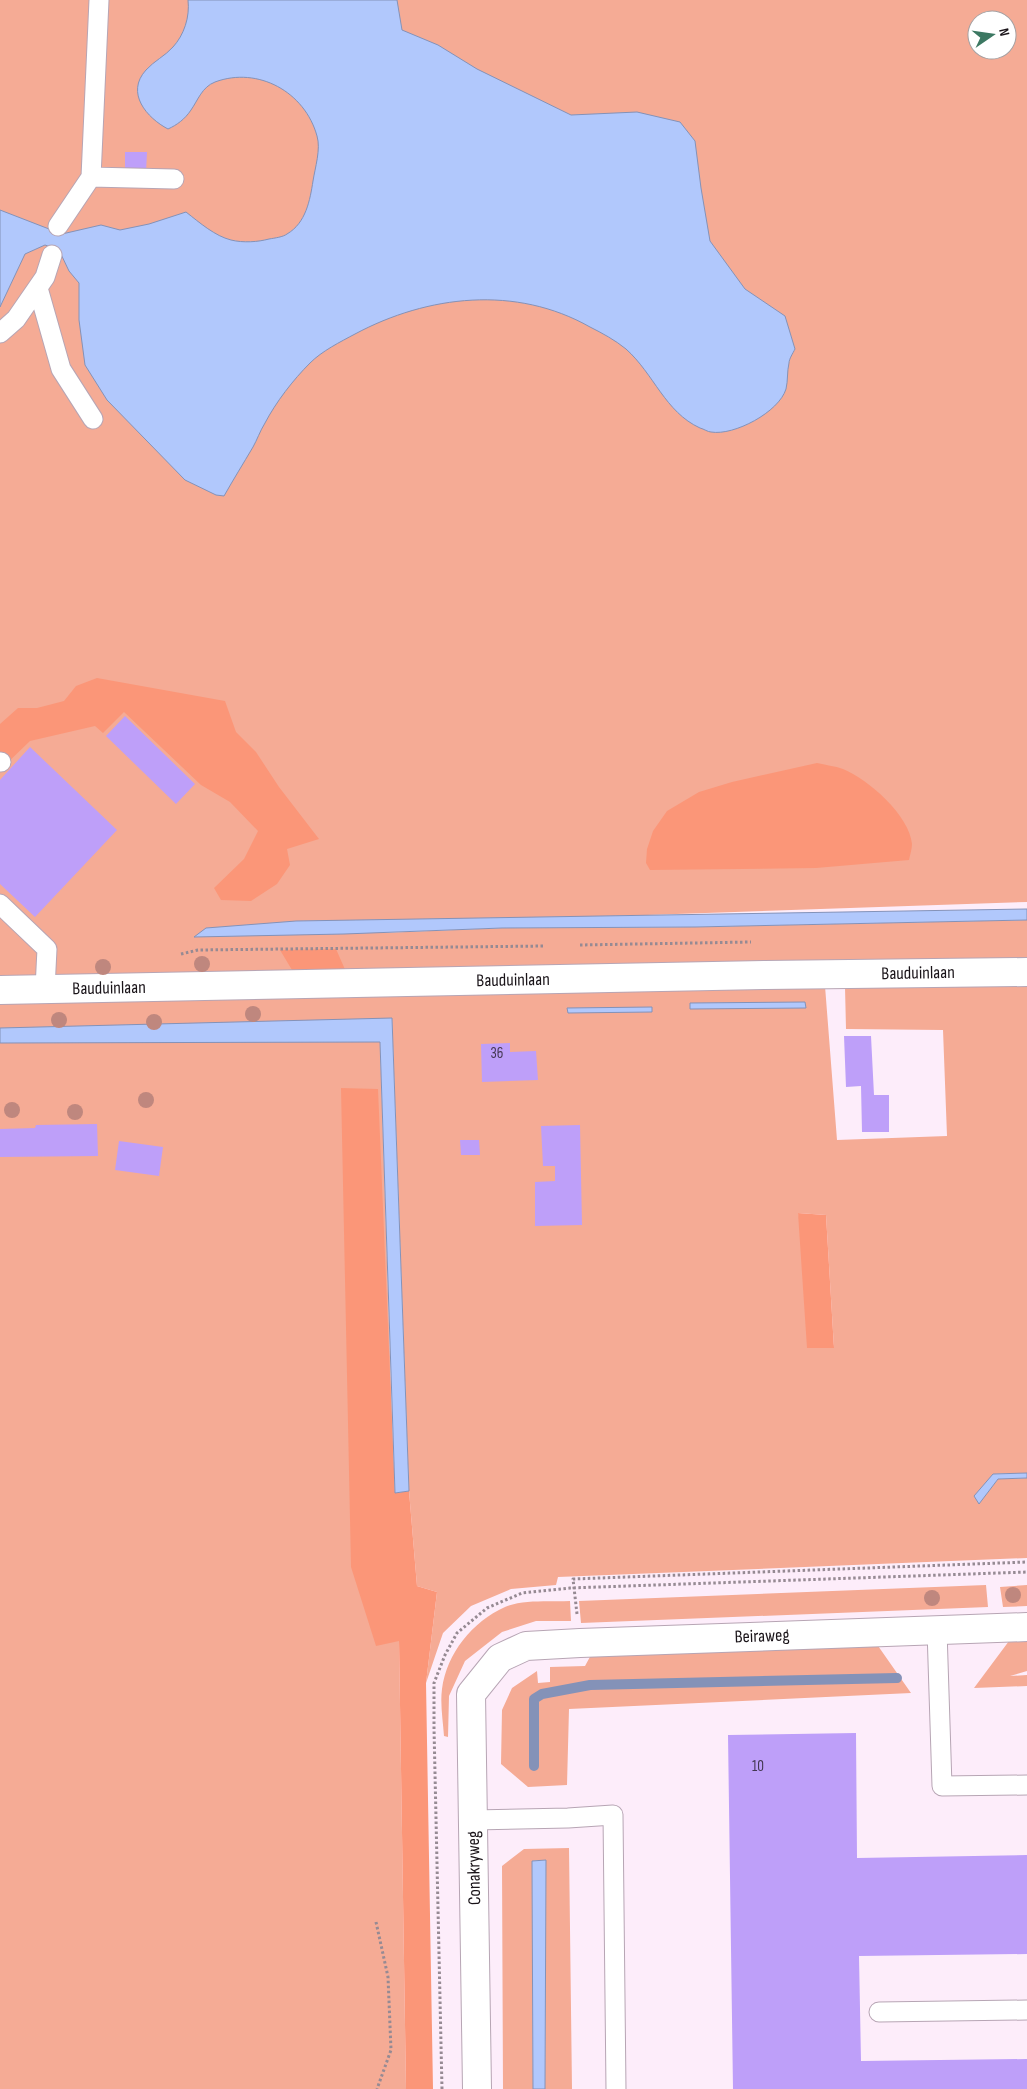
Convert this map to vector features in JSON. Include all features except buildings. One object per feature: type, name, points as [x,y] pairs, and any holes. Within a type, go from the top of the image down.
[{"type":"street","name":"Bauduinlaan","points":[[0,990],[765,975],[1027,972]]},
{"type":"street","name":"Beiraweg","points":[[500,1658],[526,1646],[1027,1627]]},
{"type":"street","name":"Conakryweg","points":[[477,2089],[471,1694],[500,1658]]},
{"type":"lane","points":[[58,226],[91,177],[99,0]]},
{"type":"lane","points":[[91,177],[174,179]]},
{"type":"lane","points":[[0,333],[16,319],[45,278],[52,255]]},
{"type":"lane","points":[[38,288],[61,369],[93,419]]},
{"type":"lane","points":[[0,904],[47,949],[45,989]]},
{"type":"lane","points":[[937,1630],[942,1786],[1027,1785]]},
{"type":"lane","points":[[473,1820],[613,1815],[616,2089]]},
{"type":"lane","points":[[880,2012],[1027,2010]]},
{"type":"path","points":[[580,1643],[573,1579],[1027,1562]]},
{"type":"path","points":[[442,2089],[434,1683],[445,1655],[457,1633],[487,1608],[522,1593],[574,1588],[1027,1572]]},
{"type":"path","points":[[376,1922],[388,1977],[391,2050],[377,2089]]},
{"type":"shaded area","points":[[0,0],[1027,0],[1027,902],[381,924],[382,933],[502,928],[695,927],[1027,920],[1027,1473],[993,1474],[979,1503],[998,1479],[1027,1478],[1027,1558],[558,1577],[556,1585],[511,1589],[471,1606],[443,1633],[426,1683],[437,1592],[417,1586],[409,1491],[392,1018],[380,1042],[399,1640],[406,2089],[0,2089]],"holes":[[[825,986],[845,987],[846,1029],[943,1030],[947,1136],[837,1140]],[[798,1213],[826,1215],[834,1348]]]},
{"type":"shaded area","points":[[97,678],[225,701],[236,732],[256,752],[279,787],[319,839],[287,849],[290,865],[277,884],[251,901],[221,900],[214,888],[244,859],[258,831],[230,802],[201,785],[124,712],[103,733],[95,726],[30,741],[0,770],[0,724],[18,708],[37,708],[64,701],[76,686]]},
{"type":"shaded area","points":[[817,763],[840,768],[853,774],[886,800],[904,822],[909,833],[912,844],[909,860],[816,868],[650,870],[646,863],[647,849],[653,831],[667,811],[699,792],[732,782]]},
{"type":"shaded area","points":[[336,949],[347,974],[295,975],[280,950]]},
{"type":"shaded area","points":[[341,1088],[378,1089],[395,1493],[409,1491],[417,1586],[437,1592],[426,1683],[433,2089],[406,2089],[399,1641],[376,1646],[351,1567]]},
{"type":"shaded area","points":[[798,1213],[826,1215],[834,1348],[807,1348]]},
{"type":"shaded area","points":[[986,1585],[988,1607],[581,1623],[579,1601]]},
{"type":"shaded area","points":[[1027,1585],[1027,1606],[1003,1607],[1000,1587]]},
{"type":"shaded area","points":[[570,1601],[571,1621],[536,1621],[502,1632],[465,1661],[449,1696],[448,1737],[444,1736],[441,1701],[445,1676],[455,1651],[472,1630],[493,1613],[512,1604]]},
{"type":"shaded area","points":[[1027,1640],[1027,1671],[1010,1676],[1027,1675],[1027,1686],[974,1688],[1009,1641]]},
{"type":"shaded area","points":[[876,1643],[911,1693],[569,1709],[567,1785],[528,1787],[501,1764],[502,1710],[512,1688],[537,1671],[538,1683],[550,1682],[550,1667],[585,1666],[591,1655]]},
{"type":"shaded area","points":[[569,1848],[572,2089],[545,2089],[546,1860],[532,1861],[533,2089],[503,2089],[502,1866],[524,1849]]},
{"type":"water","points":[[188,0],[397,0],[402,30],[438,45],[477,69],[571,115],[637,112],[680,122],[695,141],[710,241],[745,289],[785,316],[795,349],[789,361],[786,389],[782,398],[775,406],[754,421],[731,430],[710,432],[688,421],[678,412],[626,349],[590,327],[562,314],[532,305],[502,300],[472,300],[442,304],[412,311],[383,321],[337,344],[315,359],[291,384],[274,407],[224,496],[216,495],[185,480],[107,400],[85,365],[79,320],[79,283],[69,271],[59,250],[45,245],[25,254],[0,307],[0,210],[62,234],[101,225],[120,230],[149,224],[186,212],[208,229],[231,240],[240,242],[281,237],[299,224],[310,196],[318,141],[311,120],[291,95],[278,86],[263,80],[247,77],[215,82],[204,90],[191,110],[178,124],[168,129],[146,112],[141,104],[138,96],[140,79],[152,64],[177,42],[187,19]]},
{"type":"water","points":[[1027,909],[1027,920],[695,927],[502,928],[194,937],[206,928],[296,921]]},
{"type":"water","points":[[805,1002],[806,1008],[690,1009],[690,1003]]},
{"type":"water","points":[[652,1007],[652,1012],[568,1013],[567,1008]]},
{"type":"water","points":[[392,1018],[409,1491],[395,1493],[380,1042],[0,1043],[0,1028]]},
{"type":"water","points":[[1027,1473],[1027,1478],[998,1479],[979,1504],[974,1496],[993,1474]]},
{"type":"water","points":[[546,1860],[545,2089],[533,2089],[532,1861]]},
{"type":"waterway","points":[[534,1766],[534,1699],[542,1694],[590,1685],[897,1678]]}]
